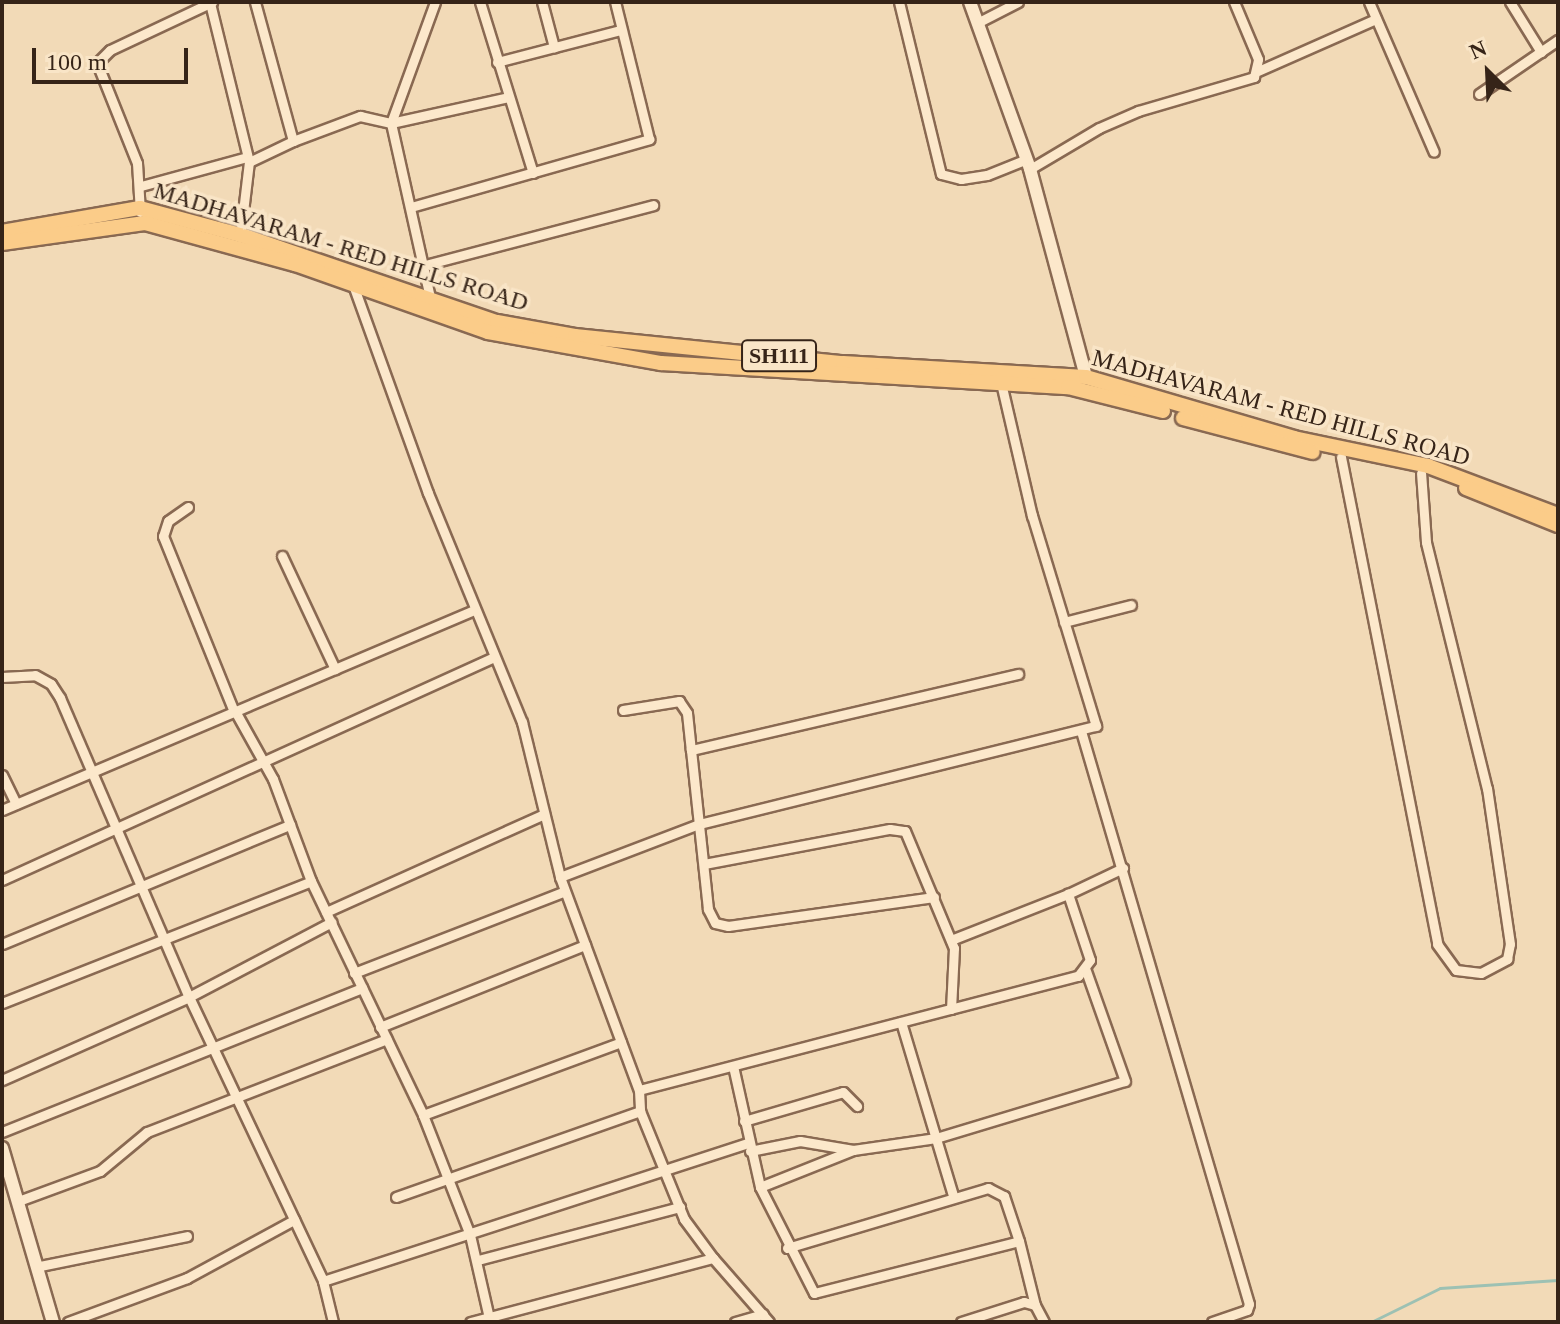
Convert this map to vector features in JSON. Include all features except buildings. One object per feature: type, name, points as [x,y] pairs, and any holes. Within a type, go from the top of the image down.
[{"type":"main road","name":"MADHAVARAM - RED HILLS ROAD","points":[[2,243],[139,215]]},
{"type":"main road","name":"MADHAVARAM - RED HILLS ROAD","points":[[2,232],[139,215],[239,241],[497,322],[669,348],[1086,377],[1250,427],[1428,466],[1558,515]]},
{"type":"main road","name":"MADHAVARAM - RED HILLS ROAD","points":[[354,278],[488,332],[661,363],[1068,387],[1124,398],[1260,442],[1421,473],[1558,525]]},
{"type":"street","points":[[139,215],[141,186],[128,134],[98,60],[211,2],[248,160],[239,241]]},
{"type":"street","points":[[255,2],[293,141]]},
{"type":"street","points":[[431,302],[391,123],[435,2]]},
{"type":"street","points":[[480,2],[533,173]]},
{"type":"street","points":[[542,2],[554,47]]},
{"type":"street","points":[[411,207],[649,139],[615,2]]},
{"type":"street","points":[[899,2],[941,174],[961,179],[1029,164],[1099,128],[1245,82],[1258,71],[1376,19]]},
{"type":"street","points":[[970,2],[1029,164],[1086,377]]},
{"type":"street","points":[[977,23],[1018,2]]},
{"type":"street","points":[[1234,2],[1258,71]]},
{"type":"street","points":[[1369,2],[1434,152]]},
{"type":"street","points":[[1510,2],[1541,52]]},
{"type":"street","points":[[497,62],[621,30]]},
{"type":"street","points":[[1479,94],[1558,40]]},
{"type":"street","points":[[141,186],[248,160],[360,116],[391,123],[508,97]]},
{"type":"street","points":[[425,265],[653,205]]},
{"type":"street","points":[[354,278],[474,610],[522,722],[560,877],[639,1090],[640,1111],[664,1174],[680,1207],[713,1258],[766,1318]]},
{"type":"street","points":[[560,877],[699,824],[1096,726],[1032,516],[1001,383]]},
{"type":"street","points":[[1341,457],[1437,944],[1456,970],[1481,973],[1507,959],[1510,944],[1487,789],[1426,542],[1421,473]]},
{"type":"street","points":[[188,507],[168,521],[163,536],[235,711],[264,760],[311,881],[423,1115],[470,1235],[489,1318]]},
{"type":"street","points":[[282,556],[335,669]]},
{"type":"street","points":[[1064,622],[1131,605]]},
{"type":"street","points":[[2,810],[474,610]]},
{"type":"street","points":[[2,880],[117,831],[264,760],[494,657]]},
{"type":"street","points":[[2,677],[23,673],[51,684],[189,997],[215,1046],[323,1281],[333,1322]]},
{"type":"street","points":[[691,750],[1018,674]]},
{"type":"street","points":[[623,710],[679,701],[687,713],[708,909],[720,926],[934,897]]},
{"type":"street","points":[[1081,731],[1249,1304],[1247,1310],[1212,1322]]},
{"type":"street","points":[[2,775],[16,804]]},
{"type":"street","points":[[326,912],[544,814]]},
{"type":"street","points":[[2,944],[142,890],[290,825]]},
{"type":"street","points":[[704,864],[898,829],[910,837],[951,940],[956,960],[951,1009]]},
{"type":"street","points":[[951,940],[1068,894],[1123,868]]},
{"type":"street","points":[[2,1003],[311,881]]},
{"type":"street","points":[[354,973],[565,891]]},
{"type":"street","points":[[760,1187],[853,1150],[936,1138],[1125,1081],[1086,971],[1090,960],[1068,894]]},
{"type":"street","points":[[2,1080],[189,997],[332,922]]},
{"type":"street","points":[[380,1027],[585,945]]},
{"type":"street","points":[[639,1090],[1086,971]]},
{"type":"street","points":[[2,1132],[362,988]]},
{"type":"street","points":[[901,1022],[953,1195]]},
{"type":"street","points":[[21,1200],[100,1171],[147,1132],[387,1039]]},
{"type":"street","points":[[423,1115],[621,1042]]},
{"type":"street","points":[[733,1066],[760,1187],[808,1287],[820,1294],[1019,1241]]},
{"type":"street","points":[[744,1121],[843,1092],[857,1106]]},
{"type":"street","points":[[396,1197],[640,1111]]},
{"type":"street","points":[[323,1281],[749,1147],[800,1141],[853,1150]]},
{"type":"street","points":[[2,1148],[21,1200],[53,1322]]},
{"type":"street","points":[[787,1248],[953,1195],[988,1188],[1000,1191],[1019,1241],[1035,1305],[1044,1322]]},
{"type":"street","points":[[478,1260],[680,1207]]},
{"type":"street","points":[[68,1322],[187,1278],[294,1220]]},
{"type":"street","points":[[40,1266],[187,1236]]},
{"type":"street","points":[[474,1322],[713,1258]]},
{"type":"street","points":[[961,1322],[1024,1302],[1035,1305]]},
{"type":"street","points":[[735,1322],[766,1318]]},
{"type":"waterway","points":[[1371,1322],[1440,1288],[1558,1280]]}]
